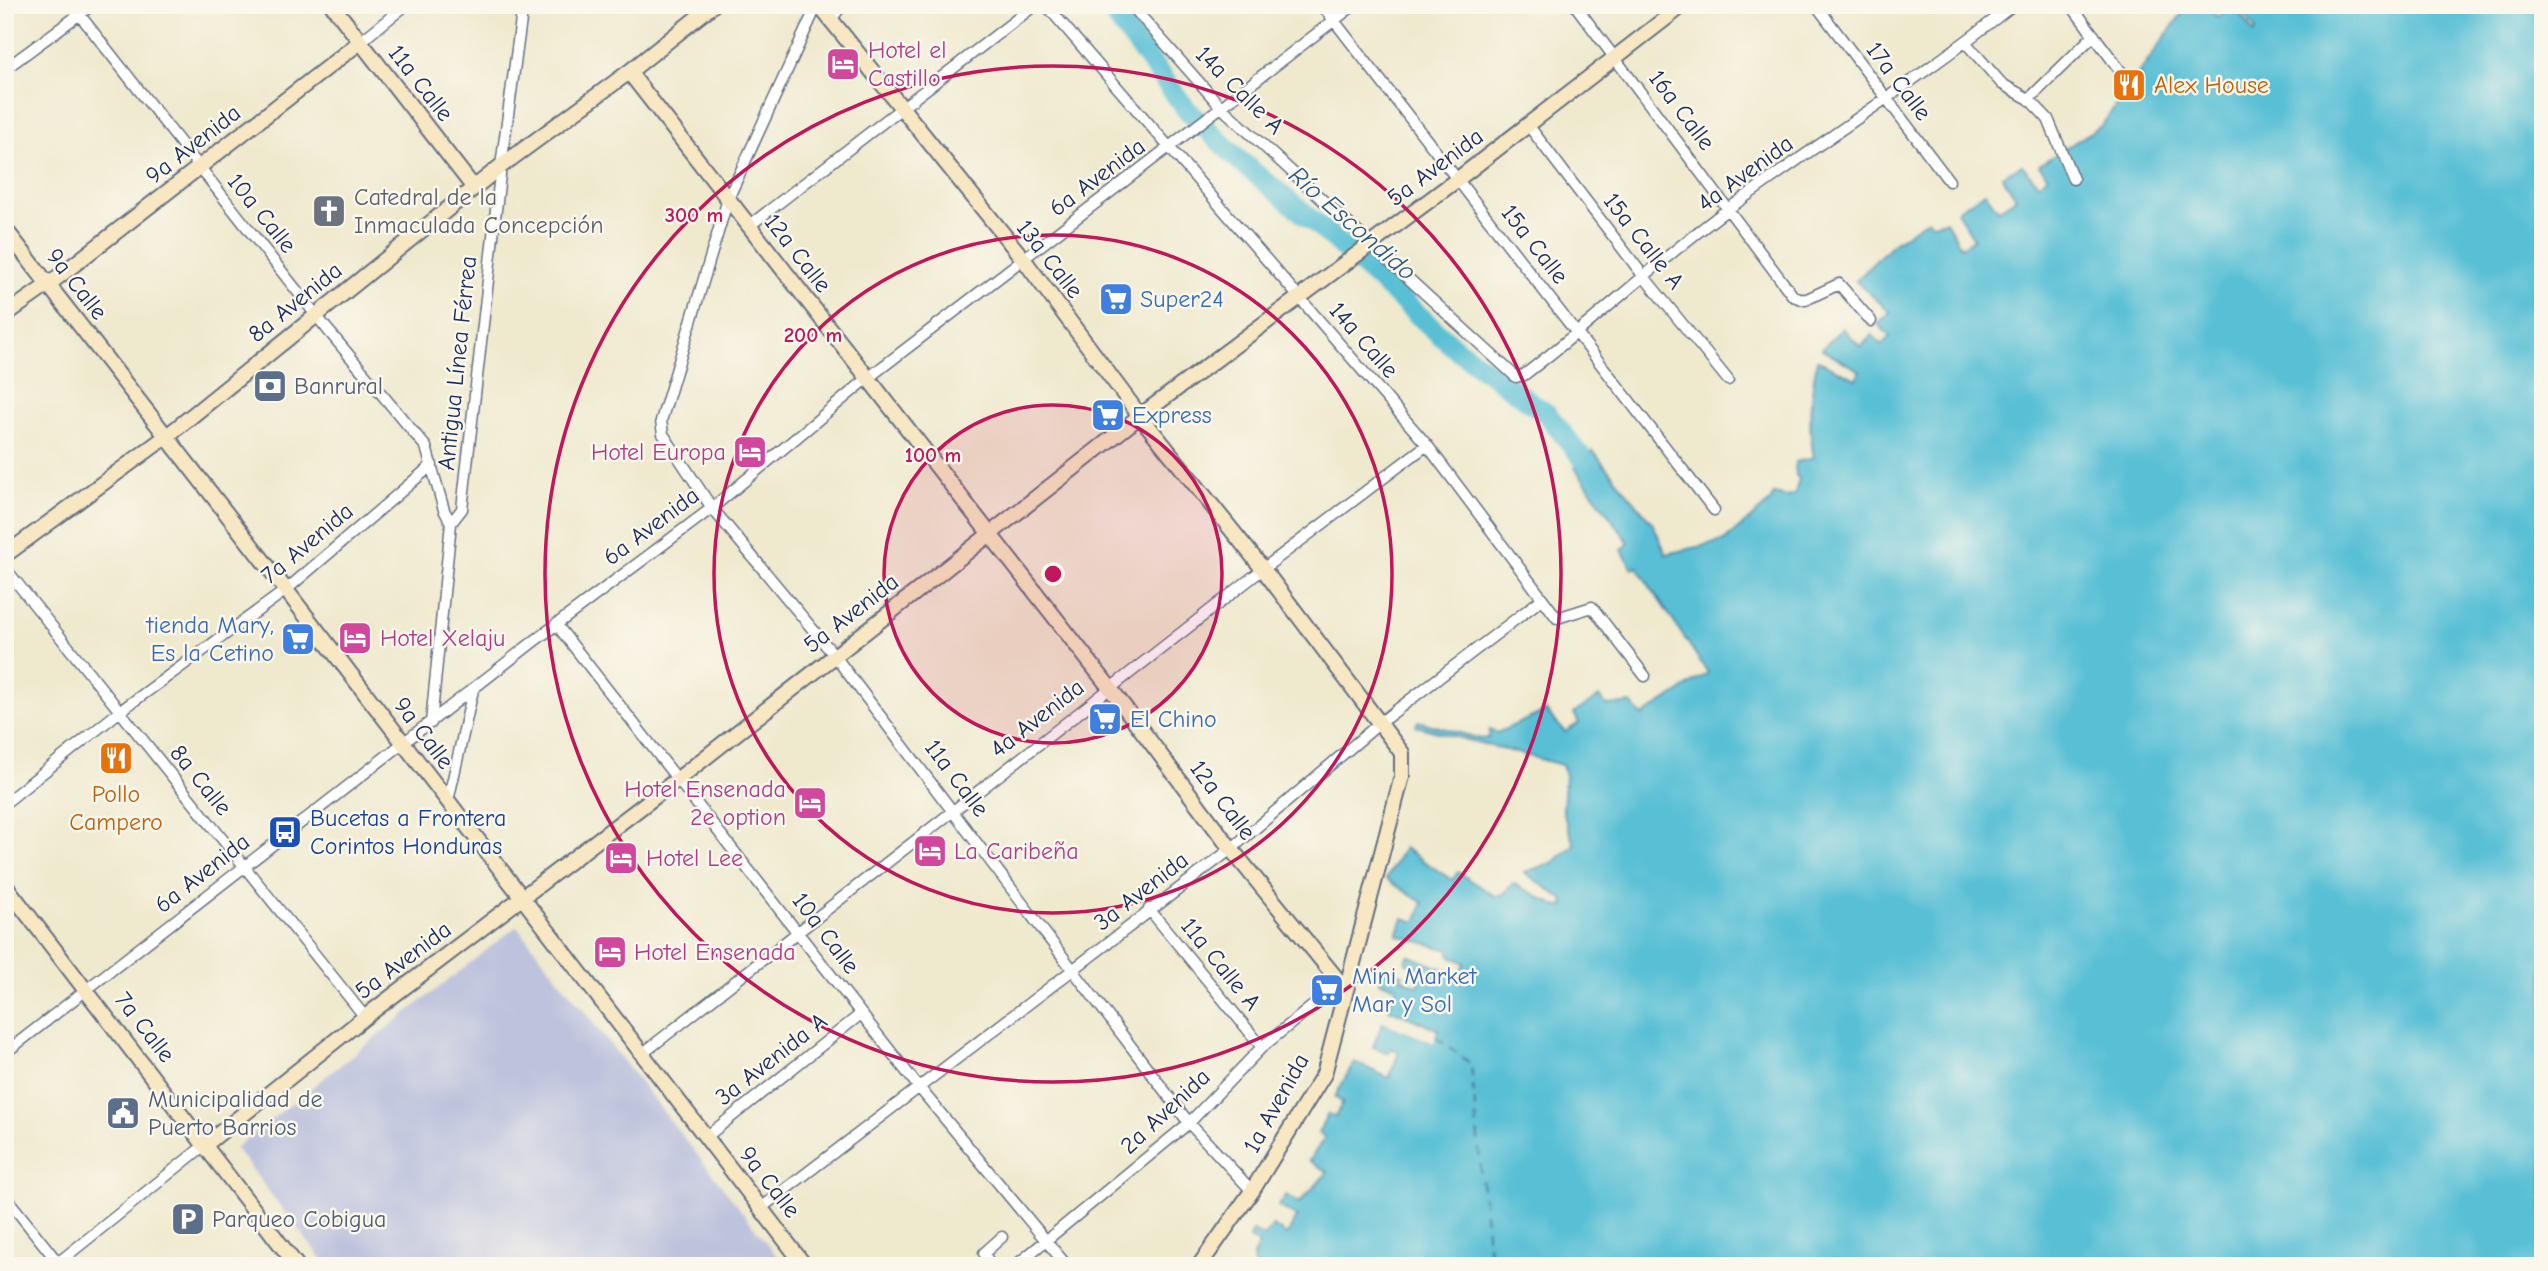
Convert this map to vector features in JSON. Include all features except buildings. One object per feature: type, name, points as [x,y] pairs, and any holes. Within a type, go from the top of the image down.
[{"type":"street","name":"10a Calle","points":[[72,5],[315,314],[426,447],[444,510],[451,523]]},
{"type":"street","points":[[5,69],[92,5]]},
{"type":"street","name":"11a Calle","points":[[331,5],[474,188]]},
{"type":"street","name":"9a Avenida","points":[[5,315],[200,169],[405,5]]},
{"type":"street","name":"Antigua Línea Férrea","points":[[431,723],[451,523],[462,509],[500,166],[523,5]]},
{"type":"street","name":"8a Avenida","points":[[5,555],[167,436],[500,166],[629,72],[713,5]]},
{"type":"street","points":[[728,199],[818,5]]},
{"type":"street","name":"13a Calle","points":[[818,5],[900,111],[1024,260],[1140,416],[1263,569],[1397,743]]},
{"type":"street","points":[[830,21],[842,5]]},
{"type":"street","points":[[749,226],[1035,5]]},
{"type":"street","name":"14a Calle","points":[[1046,5],[1175,144],[1299,297],[1427,445],[1557,618],[1592,607],[1645,676]]},
{"type":"street","name":"14a Calle A","points":[[1131,5],[1220,108],[1367,246],[1508,372]]},
{"type":"street","name":"15a Calle","points":[[1322,5],[1714,510]]},
{"type":"street","name":"6a Avenida","points":[[5,1054],[556,624],[712,508],[868,378],[1354,5]]},
{"type":"street","name":"16a Calle","points":[[1575,5],[1793,296],[1800,301],[1805,300],[1839,284],[1871,321]]},
{"type":"street","name":"5a Avenida","points":[[58,1265],[365,1017],[678,779],[1140,416],[1328,273],[1458,179],[1683,5]]},
{"type":"street","name":"17a Calle","points":[[1816,5],[1949,181]]},
{"type":"street","name":"4a Avenida","points":[[1508,372],[1516,377],[1524,375],[1729,208],[1966,43],[2013,5]]},
{"type":"street","points":[[2071,5],[2122,73]]},
{"type":"street","points":[[2029,99],[2094,35]]},
{"type":"street","points":[[1966,43],[2002,84],[2029,99],[2053,127],[2073,179]]},
{"type":"street","name":"12a Calle","points":[[629,72],[1110,688],[1231,849],[1343,987]]},
{"type":"street","name":"15a Calle A","points":[[1528,125],[1645,278],[1728,380]]},
{"type":"street","name":"11a Calle","points":[[728,199],[661,421],[667,441],[712,508],[834,655],[1189,1123],[1252,1191]]},
{"type":"street","name":"9a Calle","points":[[5,229],[805,1266]]},
{"type":"street","name":"4a Avenida","points":[[642,1054],[1263,569],[1427,445]]},
{"type":"street","name":"7a Avenida","points":[[5,803],[119,712],[286,590],[432,465]]},
{"type":"street","name":"8a Calle","points":[[5,568],[365,1017]]},
{"type":"street","name":"3a Avenida","points":[[761,1208],[917,1085],[1074,971],[1149,909],[1231,849],[1381,722],[1542,599]]},
{"type":"street","name":"10a Calle","points":[[556,624],[917,1085],[1067,1266]]},
{"type":"street","points":[[447,801],[473,690]]},
{"type":"street","name":"1a Avenida","points":[[1199,1266],[1252,1191],[1324,1074],[1343,987],[1402,776],[1402,752],[1397,743]]},
{"type":"street","name":"7a Calle","points":[[5,885],[297,1266]]},
{"type":"street","name":"11a Calle A","points":[[1149,909],[1262,1047]]},
{"type":"street","name":"2a Avenida","points":[[1015,1266],[1189,1123],[1262,1047],[1343,987]]},
{"type":"street","name":"3a Avenida A","points":[[706,1137],[861,1014]]},
{"type":"street","points":[[5,1196],[58,1265]]},
{"type":"street","points":[[991,1266],[984,1253],[1002,1237]]},
{"type":"shaded area","points":[[517,926],[785,1266],[327,1266],[235,1148]]},
{"type":"water","points":[[2188,5],[2208,5],[2217,17],[2233,5],[2254,33],[2256,30],[2237,5],[2543,5],[2543,1266],[1254,1266],[1253,1256],[1259,1244],[1250,1238],[1253,1231],[1264,1237],[1273,1226],[1287,1235],[1297,1217],[1279,1206],[1286,1195],[1299,1203],[1328,1172],[1309,1161],[1325,1137],[1318,1133],[1328,1114],[1335,1117],[1343,1103],[1335,1097],[1354,1062],[1389,1078],[1399,1052],[1391,1048],[1389,1053],[1373,1047],[1383,1022],[1434,1043],[1439,1030],[1389,1009],[1397,987],[1380,982],[1384,968],[1403,974],[1401,978],[1418,986],[1423,970],[1406,963],[1408,955],[1458,975],[1465,963],[1449,955],[1449,950],[1397,935],[1403,918],[1416,922],[1423,903],[1386,879],[1404,848],[1452,880],[1458,872],[1495,896],[1504,894],[1513,883],[1558,907],[1565,906],[1564,900],[1524,872],[1552,863],[1574,845],[1563,812],[1565,775],[1562,765],[1416,726],[1418,721],[1481,739],[1489,738],[1489,730],[1497,733],[1546,711],[1565,732],[1579,723],[1574,713],[1599,697],[1607,706],[1631,703],[1642,716],[1708,673],[1637,567],[1632,569],[1622,550],[1629,543],[1575,468],[1593,451],[1653,524],[1666,554],[1724,541],[1770,502],[1774,494],[1788,497],[1795,494],[1799,478],[1796,476],[1795,462],[1814,458],[1811,409],[1817,360],[1856,379],[1860,371],[1822,349],[1842,328],[1861,347],[1872,335],[1882,345],[1890,336],[1878,324],[1890,312],[1856,281],[1891,245],[1928,219],[1932,224],[1946,221],[1961,247],[1974,239],[1957,211],[1985,192],[1998,210],[2016,198],[2002,176],[2022,165],[2038,184],[2048,176],[2039,165],[2102,125]]},
{"type":"pier","points":[[1384,1019],[1432,1039],[1434,1033],[1437,1035],[1434,1043],[1380,1021]]},
{"type":"waterway","name":"Río Escondido","points":[[1107,5],[1187,110],[1241,162],[1318,225],[1456,349],[1547,414],[1584,460]]},
{"type":"ferry route","points":[[1437,1037],[1471,1064],[1490,1266]]},
{"type":"place","name":"Hotel el Castillo","points":[[843,64]]},
{"type":"place","name":"Alex House","points":[[2129,85]]},
{"type":"place","name":"Catedral de la Inmaculada Concepción","points":[[329,211]]},
{"type":"place","name":"Super24","points":[[1116,299]]},
{"type":"place","name":"Banrural","points":[[270,386]]},
{"type":"place","name":"Express","points":[[1108,415]]},
{"type":"place","name":"Hotel Europa","points":[[750,452]]},
{"type":"place","name":"Hotel Xelaju","points":[[355,638]]},
{"type":"place","name":"tienda Mary, Es la Cetino","points":[[298,639]]},
{"type":"place","name":"El Chino","points":[[1105,719]]},
{"type":"place","name":"Pollo Campero","points":[[116,758]]},
{"type":"place","name":"Hotel Ensenada 2e option","points":[[810,803]]},
{"type":"place","name":"Bucetas a Frontera Corintos Honduras","points":[[285,832]]},
{"type":"place","name":"La Caribeña","points":[[930,851]]},
{"type":"place","name":"Hotel Lee","points":[[621,858]]},
{"type":"place","name":"Hotel Ensenada","points":[[610,952]]},
{"type":"place","name":"Mini Market Mar y Sol","points":[[1327,990]]},
{"type":"place","name":"Municipalidad de Puerto Barrios","points":[[123,1113]]},
{"type":"place","name":"Parqueo Cobigua","points":[[188,1219]]}]
